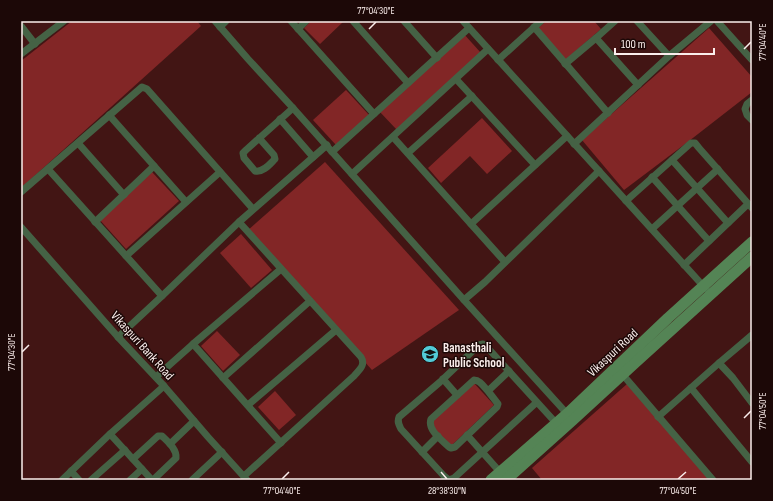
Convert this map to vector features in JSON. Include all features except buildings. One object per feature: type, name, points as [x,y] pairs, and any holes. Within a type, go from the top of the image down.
[{"type":"street","points":[[21,54],[64,21]]},
{"type":"street","points":[[226,21],[217,24],[570,417]]},
{"type":"street","points":[[291,21],[374,114]]},
{"type":"street","points":[[298,28],[306,21]]},
{"type":"street","points":[[353,21],[408,83]]},
{"type":"street","points":[[404,21],[437,58]]},
{"type":"street","points":[[498,60],[541,21]]},
{"type":"street","points":[[565,64],[614,21]]},
{"type":"street","points":[[637,21],[669,56]]},
{"type":"street","points":[[574,144],[669,56],[711,21]]},
{"type":"street","points":[[464,22],[707,291]]},
{"type":"street","points":[[721,22],[752,60]]},
{"type":"street","points":[[21,26],[35,44]]},
{"type":"street","points":[[534,27],[608,113]]},
{"type":"street","points":[[332,152],[469,28]]},
{"type":"street","points":[[596,38],[638,86]]},
{"type":"street","points":[[352,174],[488,50]]},
{"type":"street","points":[[456,79],[535,165]]},
{"type":"street","points":[[21,192],[142,87],[145,88],[254,209]]},
{"type":"street","points":[[408,153],[472,96]]},
{"type":"street","points":[[752,100],[747,104],[745,109],[747,115],[752,120]]},
{"type":"street","points":[[259,138],[274,155],[275,159],[262,171],[258,172],[244,158],[243,153],[259,138],[280,119],[293,108]]},
{"type":"street","points":[[109,115],[186,202]]},
{"type":"street","points":[[280,119],[313,157]]},
{"type":"street","points":[[471,224],[567,136]]},
{"type":"street","points":[[393,137],[505,262]]},
{"type":"street","points":[[78,143],[124,195]]},
{"type":"street","points":[[626,201],[687,146],[691,143],[695,143],[750,206],[728,223],[684,265]]},
{"type":"street","points":[[118,337],[239,222],[327,145]]},
{"type":"street","points":[[672,160],[728,223]]},
{"type":"street","points":[[95,222],[154,166]]},
{"type":"street","points":[[48,169],[162,296]]},
{"type":"street","points":[[652,229],[718,169]]},
{"type":"street","points":[[464,300],[485,282],[599,171]]},
{"type":"street","points":[[126,256],[220,172]]},
{"type":"street","points":[[652,177],[709,241]]},
{"type":"street","points":[[239,222],[364,362],[363,366],[340,390],[281,443],[246,478]]},
{"type":"street","name":"Vikaspuri Bank Road","points":[[21,227],[246,478]]},
{"type":"street","name":"Vikaspuri Road","points":[[503,476],[556,423],[570,417],[641,358],[707,291],[752,242]]},
{"type":"street","name":"Vikaspuri Road","points":[[491,480],[503,476],[570,417],[707,291],[752,257]]},
{"type":"street","points":[[156,377],[281,269]]},
{"type":"street","points":[[223,378],[310,301]]},
{"type":"street","points":[[248,405],[336,330]]},
{"type":"street","points":[[658,417],[752,335]]},
{"type":"street","points":[[193,344],[281,443]]},
{"type":"street","points":[[537,402],[454,478],[449,480],[398,425],[399,417],[479,345],[483,344],[486,346],[509,371],[556,423]]},
{"type":"street","points":[[719,363],[733,378],[752,403]]},
{"type":"street","points":[[488,391],[509,371]]},
{"type":"street","points":[[623,374],[713,480]]},
{"type":"street","points":[[524,388],[535,378]]},
{"type":"street","points":[[443,379],[457,395]]},
{"type":"street","points":[[474,380],[477,380],[488,391],[498,406],[455,447],[449,447],[432,430],[430,425],[431,419],[474,380]]},
{"type":"street","points":[[62,480],[110,434],[164,386]]},
{"type":"street","points":[[691,388],[752,462]]},
{"type":"street","points":[[170,444],[194,421]]},
{"type":"street","points":[[110,434],[124,450],[153,480],[176,458],[176,454],[170,444],[162,436],[158,436],[133,459]]},
{"type":"street","points":[[468,435],[503,476]]},
{"type":"street","points":[[422,452],[438,436]]},
{"type":"street","points":[[91,480],[124,450]]},
{"type":"street","points":[[192,480],[222,452]]},
{"type":"street","points":[[130,480],[142,469]]},
{"type":"street","points":[[71,471],[79,480]]},
{"type":"shaded area","points":[[72,21],[197,21],[201,26],[21,188],[21,61]]},
{"type":"shaded area","points":[[311,21],[344,21],[320,44],[304,28]]},
{"type":"shaded area","points":[[546,21],[594,21],[601,29],[564,61],[536,30]]},
{"type":"shaded area","points":[[709,28],[752,77],[752,92],[624,190],[582,140]]},
{"type":"shaded area","points":[[463,33],[481,53],[397,130],[379,111]]},
{"type":"shaded area","points":[[346,90],[369,115],[336,145],[313,120]]},
{"type":"shaded area","points":[[482,118],[512,151],[487,174],[470,156],[441,183],[428,168]]},
{"type":"shaded area","points":[[325,162],[459,310],[372,370],[247,231]]},
{"type":"shaded area","points":[[152,172],[179,201],[126,249],[99,219]]},
{"type":"shaded area","points":[[241,234],[272,270],[251,288],[220,253]]},
{"type":"shaded area","points":[[217,331],[240,355],[223,371],[201,346]]},
{"type":"shaded area","points":[[473,382],[494,405],[451,446],[429,423]]},
{"type":"shaded area","points":[[627,384],[714,480],[542,480],[532,468]]},
{"type":"shaded area","points":[[275,391],[296,415],[279,430],[258,407]]},
{"type":"place","name":"Banasthali Public School","points":[[430,354]]}]
